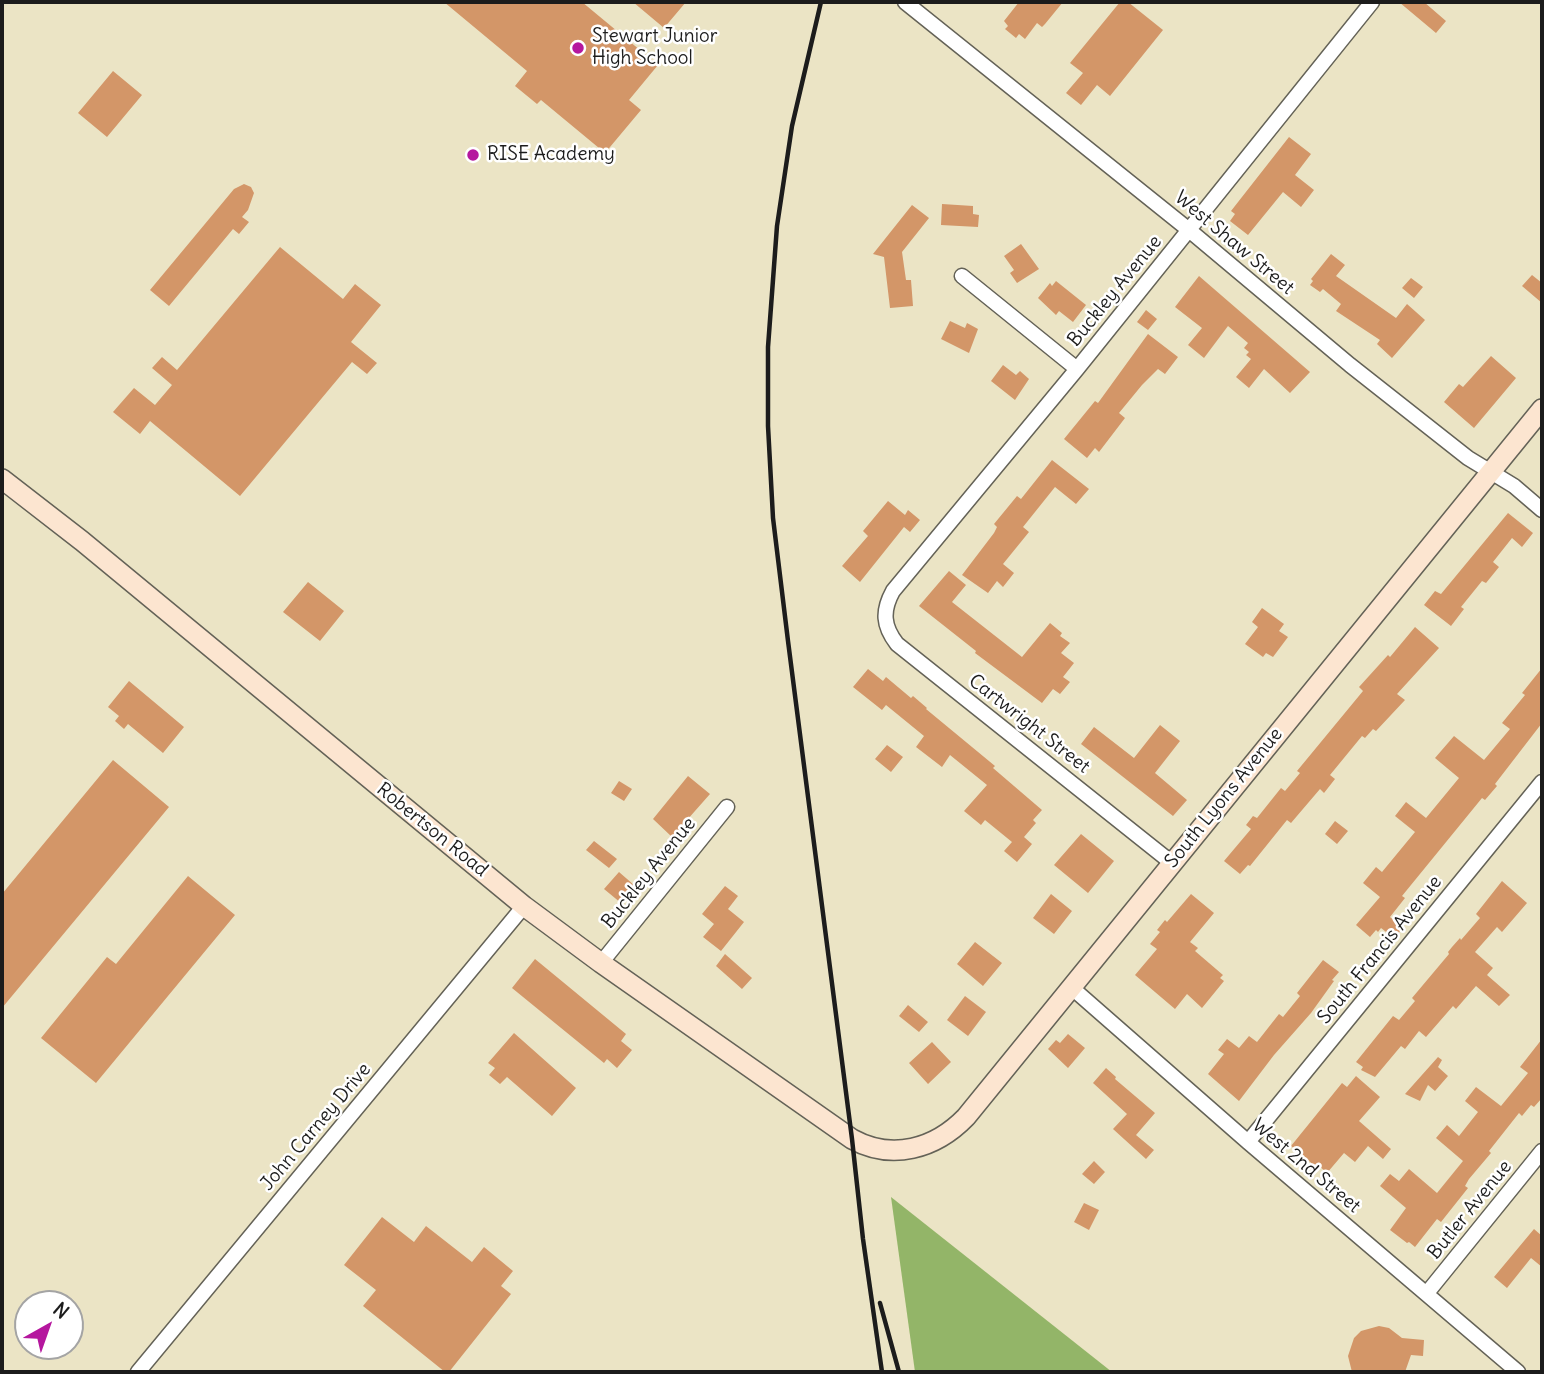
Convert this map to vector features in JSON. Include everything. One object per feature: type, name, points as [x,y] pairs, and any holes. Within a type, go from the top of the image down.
[{"type":"street","name":"West Shaw Street","points":[[905,2],[1189,230],[1350,365],[1468,458],[1514,486],[1542,510]]},
{"type":"street","points":[[919,14],[929,2]]},
{"type":"street","name":"Buckley Avenue","points":[[886,603],[893,591],[1077,369],[1372,2]]},
{"type":"street","points":[[962,276],[1077,369]]},
{"type":"street","name":"South Lyons Avenue","points":[[883,1150],[897,1151],[920,1147],[954,1129],[1542,409]]},
{"type":"street","name":"Robertson Road","points":[[2,479],[93,550],[524,906],[852,1139],[883,1150]]},
{"type":"street","name":"Cartwright Street","points":[[886,603],[884,618],[888,633],[897,645],[1172,863]]},
{"type":"street","name":"South Francis Avenue","points":[[1248,1142],[1542,782]]},
{"type":"street","name":"Buckley Avenue","points":[[601,963],[727,807]]},
{"type":"street","name":"John Carney Drive","points":[[138,1372],[524,906]]},
{"type":"street","name":"West 2nd Street","points":[[1071,988],[1518,1372]]},
{"type":"street","name":"Butler Avenue","points":[[1427,1293],[1542,1151]]},
{"type":"green space","points":[[891,1197],[1112,1372],[915,1372]]},
{"type":"building","points":[[444,2],[582,2],[658,65],[629,100],[641,110],[605,153],[541,100],[537,104],[515,86],[527,71]]},
{"type":"building","points":[[633,2],[686,2],[664,28]]},
{"type":"building","points":[[1019,2],[1063,2],[1042,27],[1037,23],[1025,39],[1019,34],[1016,38],[1005,29],[1008,26],[1004,21]]},
{"type":"building","points":[[1120,2],[1128,2],[1163,30],[1110,96],[1097,85],[1081,105],[1066,93],[1083,73],[1070,63]]},
{"type":"building","points":[[1399,2],[1424,2],[1446,21],[1436,33]]},
{"type":"building","points":[[113,71],[142,95],[107,137],[78,113]]},
{"type":"building","points":[[1289,137],[1311,154],[1295,175],[1314,190],[1301,207],[1283,192],[1248,235],[1230,221],[1235,214],[1231,211]]},
{"type":"building","points":[[244,184],[251,187],[254,193],[248,210],[242,217],[249,222],[239,234],[233,229],[169,306],[150,290],[234,189]]},
{"type":"building","points":[[942,204],[973,206],[973,214],[979,215],[978,227],[941,225]]},
{"type":"building","points":[[912,205],[929,218],[902,252],[906,280],[911,280],[913,306],[890,308],[884,257],[873,254]]},
{"type":"building","points":[[1021,244],[1039,269],[1017,283],[1010,273],[1014,270],[1004,256]]},
{"type":"building","points":[[280,247],[343,299],[355,284],[381,305],[351,342],[377,363],[367,374],[352,362],[240,496],[150,421],[140,434],[113,412],[134,388],[155,405],[172,385],[152,368],[162,357],[177,370]]},
{"type":"building","points":[[1331,254],[1345,265],[1336,276],[1396,318],[1407,304],[1425,320],[1392,358],[1377,344],[1380,340],[1336,311],[1341,304],[1323,289],[1320,292],[1310,285],[1313,281],[1311,279]]},
{"type":"building","points":[[1532,275],[1542,283],[1542,303],[1522,286]]},
{"type":"building","points":[[1199,276],[1310,372],[1290,393],[1264,369],[1249,388],[1236,377],[1251,359],[1244,348],[1248,343],[1228,326],[1204,358],[1188,345],[1202,328],[1175,307]]},
{"type":"building","points":[[1411,278],[1423,287],[1414,298],[1402,288]]},
{"type":"building","points":[[1056,281],[1086,305],[1073,322],[1059,311],[1056,315],[1038,298],[1050,283],[1052,286]]},
{"type":"building","points":[[1146,310],[1157,319],[1148,330],[1137,322]]},
{"type":"building","points":[[950,321],[965,328],[967,323],[978,329],[969,353],[941,339]]},
{"type":"building","points":[[1148,334],[1178,357],[1165,374],[1158,369],[1142,385],[1119,413],[1125,418],[1099,452],[1095,448],[1087,458],[1064,439],[1095,401],[1098,403]]},
{"type":"building","points":[[1491,356],[1516,378],[1474,428],[1444,402],[1459,384],[1463,387]]},
{"type":"building","points":[[1003,365],[1016,375],[1020,371],[1029,379],[1015,400],[991,381]]},
{"type":"building","points":[[1052,460],[1089,489],[1076,504],[1055,487],[1023,527],[1029,532],[1003,564],[1014,573],[1003,587],[997,581],[988,593],[962,575],[994,533],[997,527],[994,524],[1017,496],[1021,499]]},
{"type":"building","points":[[888,501],[905,515],[908,510],[920,520],[910,532],[904,527],[860,582],[842,566],[868,536],[863,531]]},
{"type":"building","points":[[1508,513],[1533,533],[1522,547],[1512,538],[1493,562],[1499,567],[1486,583],[1482,581],[1461,607],[1464,609],[1451,626],[1424,605],[1435,591],[1441,594]]},
{"type":"building","points":[[949,571],[966,585],[952,602],[1022,657],[1050,623],[1062,633],[1060,636],[1070,643],[1061,653],[1074,663],[1063,677],[1070,682],[1060,694],[1053,689],[1042,703],[975,653],[976,651],[919,606]]},
{"type":"building","points":[[308,582],[344,611],[320,641],[283,612]]},
{"type":"building","points":[[1262,608],[1284,624],[1279,631],[1288,637],[1273,657],[1266,653],[1263,657],[1245,644],[1258,627],[1252,622]]},
{"type":"building","points":[[1415,627],[1439,648],[1397,694],[1405,700],[1376,731],[1373,729],[1365,738],[1362,736],[1330,775],[1335,779],[1324,793],[1320,789],[1291,823],[1287,820],[1250,866],[1240,874],[1224,861],[1251,829],[1246,825],[1253,816],[1257,818],[1281,788],[1285,791],[1300,773],[1297,771],[1363,691],[1359,687],[1388,655],[1390,657]]},
{"type":"building","points":[[1542,668],[1542,723],[1495,784],[1497,786],[1485,800],[1482,798],[1402,896],[1405,898],[1390,917],[1403,928],[1394,938],[1381,928],[1370,937],[1356,925],[1380,897],[1363,883],[1376,867],[1382,872],[1415,832],[1395,816],[1406,802],[1426,818],[1459,778],[1435,758],[1454,736],[1484,760],[1510,729],[1502,723],[1525,695],[1522,693]]},
{"type":"building","points":[[868,669],[883,681],[886,677],[911,698],[913,696],[1042,810],[1033,820],[1036,823],[1024,837],[1032,844],[1017,862],[1004,851],[1012,842],[985,820],[981,825],[964,811],[987,785],[950,755],[942,767],[916,747],[924,736],[886,705],[882,710],[853,687]]},
{"type":"building","points":[[129,681],[184,727],[163,753],[128,724],[124,729],[115,721],[119,716],[108,707]]},
{"type":"building","points":[[1160,725],[1180,741],[1155,773],[1187,800],[1173,816],[1081,744],[1094,727],[1134,758]]},
{"type":"building","points":[[887,745],[903,757],[891,772],[875,759]]},
{"type":"building","points":[[113,760],[169,807],[2,1008],[2,894]]},
{"type":"building","points":[[688,776],[710,794],[672,837],[653,819]]},
{"type":"building","points":[[619,781],[632,789],[624,801],[611,793]]},
{"type":"building","points":[[1335,821],[1348,831],[1337,844],[1325,834]]},
{"type":"building","points":[[1081,834],[1114,861],[1088,893],[1054,865]]},
{"type":"building","points":[[594,841],[617,859],[609,868],[586,850]]},
{"type":"building","points":[[619,872],[634,885],[621,903],[604,889]]},
{"type":"building","points":[[188,876],[235,915],[96,1083],[41,1038],[107,957],[116,964]]},
{"type":"building","points":[[1502,881],[1527,903],[1502,932],[1497,927],[1475,952],[1493,968],[1487,975],[1510,995],[1499,1006],[1476,986],[1456,1009],[1453,1006],[1426,1037],[1419,1031],[1405,1049],[1401,1046],[1375,1077],[1361,1070],[1363,1067],[1356,1062],[1393,1016],[1399,1020],[1415,1001],[1412,998],[1452,947],[1480,918],[1476,914]]},
{"type":"building","points":[[725,886],[738,896],[728,909],[744,922],[721,951],[703,937],[714,924],[702,914]]},
{"type":"building","points":[[1051,894],[1072,911],[1054,934],[1033,918]]},
{"type":"building","points":[[1191,894],[1214,913],[1190,942],[1198,948],[1195,951],[1223,975],[1220,978],[1224,981],[1202,1008],[1187,994],[1175,1009],[1135,975],[1157,949],[1150,944],[1160,932],[1157,930]]},
{"type":"building","points":[[975,942],[1002,963],[983,986],[957,964]]},
{"type":"building","points":[[725,954],[752,978],[742,989],[716,966]]},
{"type":"building","points":[[535,959],[626,1034],[621,1041],[632,1050],[617,1068],[607,1059],[604,1063],[512,988]]},
{"type":"building","points":[[1323,960],[1339,972],[1332,980],[1334,981],[1239,1101],[1208,1074],[1224,1054],[1218,1050],[1227,1039],[1239,1048],[1249,1036],[1257,1042],[1279,1014],[1283,1017],[1300,996],[1297,993]]},
{"type":"building","points":[[965,996],[986,1012],[968,1036],[947,1020]]},
{"type":"building","points":[[908,1005],[928,1022],[919,1032],[899,1016]]},
{"type":"building","points":[[514,1033],[576,1088],[552,1116],[507,1077],[500,1084],[489,1075],[495,1068],[488,1063]]},
{"type":"building","points":[[1068,1034],[1085,1048],[1068,1068],[1048,1049],[1056,1040],[1060,1043]]},
{"type":"building","points":[[1542,1039],[1542,1098],[1534,1107],[1531,1105],[1522,1116],[1519,1113],[1489,1151],[1491,1153],[1465,1186],[1468,1188],[1441,1222],[1437,1219],[1415,1247],[1407,1243],[1390,1230],[1406,1208],[1380,1186],[1390,1174],[1399,1181],[1409,1169],[1437,1193],[1463,1161],[1436,1138],[1447,1125],[1459,1136],[1478,1112],[1465,1101],[1476,1087],[1501,1106],[1528,1073],[1520,1067]]},
{"type":"building","points":[[932,1042],[951,1062],[928,1084],[909,1063]]},
{"type":"building","points":[[1438,1057],[1442,1060],[1438,1067],[1448,1076],[1435,1091],[1428,1085],[1420,1101],[1405,1094]]},
{"type":"building","points":[[1106,1068],[1155,1113],[1136,1135],[1154,1150],[1146,1159],[1113,1129],[1127,1114],[1093,1083]]},
{"type":"building","points":[[1356,1076],[1380,1097],[1359,1121],[1391,1149],[1383,1159],[1368,1146],[1355,1162],[1344,1153],[1327,1173],[1291,1146],[1342,1083],[1347,1087]]},
{"type":"building","points":[[1094,1161],[1105,1172],[1094,1184],[1082,1174]]},
{"type":"building","points":[[1084,1203],[1099,1210],[1089,1230],[1074,1222]]},
{"type":"building","points":[[382,1217],[414,1242],[426,1226],[472,1262],[484,1247],[513,1271],[501,1286],[511,1294],[449,1372],[445,1372],[363,1306],[376,1290],[344,1265]]},
{"type":"building","points":[[1534,1229],[1542,1236],[1542,1267],[1531,1258],[1507,1288],[1494,1277]]},
{"type":"building","points":[[1379,1326],[1389,1328],[1402,1338],[1424,1340],[1423,1356],[1411,1355],[1405,1372],[1352,1372],[1348,1356],[1354,1338],[1361,1331]]},
{"type":"railway","points":[[821,2],[792,126],[777,226],[768,347],[768,426],[773,518],[882,1372]]},
{"type":"railway","points":[[880,1303],[899,1372]]},
{"type":"place","name":"Stewart Junior High School","points":[[578,48]]},
{"type":"place","name":"RISE Academy","points":[[473,155]]}]
